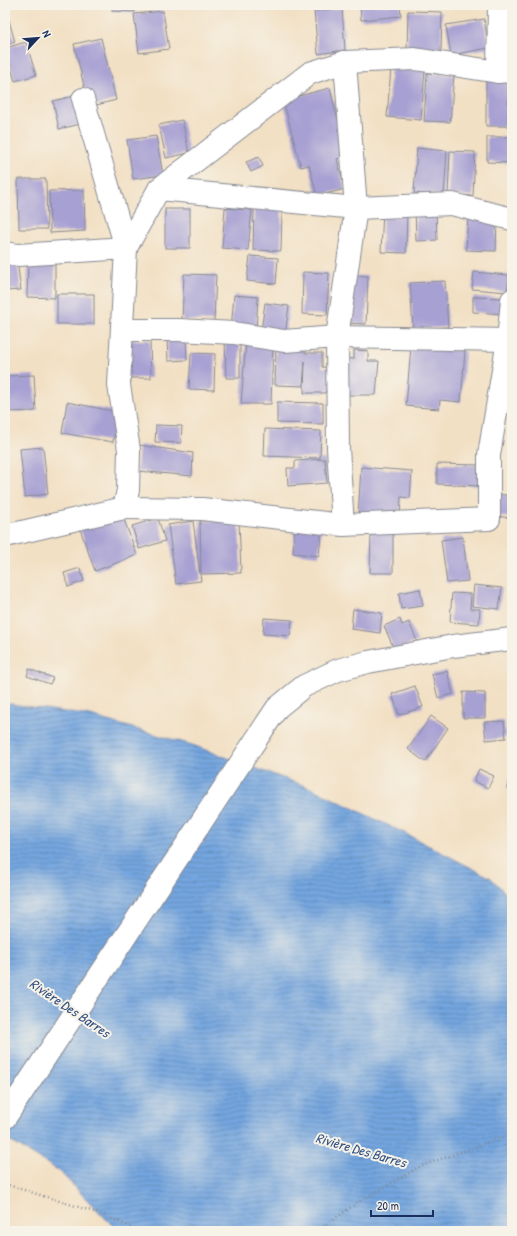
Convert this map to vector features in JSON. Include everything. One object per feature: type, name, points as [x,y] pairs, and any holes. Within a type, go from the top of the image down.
[{"type":"street","points":[[126,248],[160,189],[310,73],[345,62],[415,59],[505,72],[499,5]]},
{"type":"street","points":[[343,525],[338,448],[337,337],[356,208],[345,62]]},
{"type":"street","points":[[83,99],[126,248],[119,385],[129,450],[128,490],[124,508]]},
{"type":"street","points":[[160,189],[356,208],[452,204],[512,219]]},
{"type":"street","points":[[5,253],[18,255],[126,248]]},
{"type":"street","points":[[5,536],[124,508],[202,509],[343,525],[489,519],[489,455],[508,340],[512,300]]},
{"type":"street","points":[[122,330],[179,330],[234,333],[284,341],[337,337],[508,340]]},
{"type":"street","points":[[5,1118],[277,708],[304,686],[338,670],[368,662],[453,646],[512,639]]},
{"type":"path","points":[[317,1231],[357,1203],[421,1166],[512,1134]]},
{"type":"path","points":[[5,1184],[101,1214],[140,1231]]},
{"type":"water","name":"Rivière Des Barres","points":[[5,703],[90,716],[192,745],[313,789],[406,834],[491,878],[512,900],[512,1231],[118,1231],[58,1170],[5,1138]]},
{"type":"building","points":[[113,5],[135,5],[135,12],[112,11]]},
{"type":"building","points":[[360,5],[400,5],[401,16],[361,20]]},
{"type":"building","points":[[5,6],[15,42],[5,45]]},
{"type":"building","points":[[342,8],[345,50],[318,54],[314,11]]},
{"type":"building","points":[[163,11],[169,49],[139,53],[134,14]]},
{"type":"building","points":[[408,11],[442,12],[441,52],[407,51]]},
{"type":"building","points":[[484,19],[489,48],[451,55],[446,25]]},
{"type":"building","points":[[101,38],[116,100],[89,107],[74,44]]},
{"type":"building","points":[[26,42],[36,75],[15,81],[5,48]]},
{"type":"building","points":[[391,68],[425,70],[421,120],[387,117]]},
{"type":"building","points":[[427,73],[454,75],[450,122],[424,121]]},
{"type":"building","points":[[486,77],[508,78],[508,126],[486,126]]},
{"type":"building","points":[[330,88],[347,156],[337,159],[345,189],[317,196],[309,165],[301,167],[283,100]]},
{"type":"building","points":[[74,96],[81,124],[59,129],[53,101]]},
{"type":"building","points":[[182,120],[189,153],[166,158],[159,125]]},
{"type":"building","points":[[156,136],[163,175],[133,179],[127,140]]},
{"type":"building","points":[[487,137],[512,137],[512,163],[487,162]]},
{"type":"building","points":[[417,148],[447,151],[444,196],[414,193]]},
{"type":"building","points":[[450,151],[475,152],[473,196],[448,195]]},
{"type":"building","points":[[259,157],[263,166],[251,172],[246,162]]},
{"type":"building","points":[[18,179],[46,179],[47,229],[19,229]]},
{"type":"building","points":[[84,190],[85,231],[50,233],[49,191]]},
{"type":"building","points":[[415,207],[436,207],[437,240],[416,241]]},
{"type":"building","points":[[225,208],[252,210],[248,250],[222,248]]},
{"type":"building","points":[[165,209],[190,209],[190,248],[165,248]]},
{"type":"building","points":[[254,209],[282,209],[281,251],[253,250]]},
{"type":"building","points":[[407,209],[406,253],[381,252],[383,210]]},
{"type":"building","points":[[468,215],[497,217],[496,251],[466,250]]},
{"type":"building","points":[[250,256],[278,258],[276,284],[247,281]]},
{"type":"building","points":[[17,260],[21,290],[5,291],[5,261]]},
{"type":"building","points":[[28,260],[55,261],[55,298],[27,297]]},
{"type":"building","points":[[303,272],[329,273],[327,315],[302,314]]},
{"type":"building","points":[[474,272],[509,275],[507,292],[472,289]]},
{"type":"building","points":[[184,274],[216,275],[214,321],[182,320]]},
{"type":"building","points":[[348,275],[368,276],[366,324],[345,323]]},
{"type":"building","points":[[445,281],[448,327],[413,329],[410,283]]},
{"type":"building","points":[[57,294],[94,294],[94,324],[57,324]]},
{"type":"building","points":[[234,295],[258,297],[256,331],[231,329]]},
{"type":"building","points":[[473,297],[507,298],[507,314],[473,312]]},
{"type":"building","points":[[265,303],[289,306],[285,335],[261,331]]},
{"type":"building","points":[[186,337],[187,360],[168,361],[167,338]]},
{"type":"building","points":[[225,338],[240,338],[240,378],[226,378]]},
{"type":"building","points":[[124,340],[150,340],[151,378],[125,378]]},
{"type":"building","points":[[246,341],[273,344],[271,404],[241,404]]},
{"type":"building","points":[[276,346],[304,346],[305,353],[322,353],[322,367],[335,368],[334,390],[326,390],[325,393],[304,393],[305,361],[303,386],[275,385]]},
{"type":"building","points":[[411,346],[465,351],[461,402],[440,400],[439,409],[406,406]]},
{"type":"building","points":[[354,350],[368,351],[368,361],[379,361],[376,395],[342,395],[342,358],[354,359]]},
{"type":"building","points":[[191,353],[215,354],[214,390],[189,389]]},
{"type":"building","points":[[34,375],[36,411],[6,412],[5,376]]},
{"type":"building","points":[[67,402],[118,412],[113,442],[62,433]]},
{"type":"building","points":[[277,402],[323,403],[323,424],[277,423]]},
{"type":"building","points":[[156,425],[182,426],[181,443],[155,442]]},
{"type":"building","points":[[265,429],[321,431],[320,458],[264,456]]},
{"type":"building","points":[[139,445],[193,453],[192,476],[137,471]]},
{"type":"building","points":[[43,447],[48,494],[25,497],[20,449]]},
{"type":"building","points":[[325,459],[327,483],[288,486],[287,468],[295,468],[295,461]]},
{"type":"building","points":[[437,464],[479,465],[479,486],[437,484]]},
{"type":"building","points":[[361,467],[412,471],[410,498],[401,497],[400,521],[358,518]]},
{"type":"building","points":[[498,494],[512,496],[512,518],[495,516]]},
{"type":"building","points":[[122,514],[137,555],[95,571],[80,529]]},
{"type":"building","points":[[158,518],[165,541],[139,549],[132,526]]},
{"type":"building","points":[[239,520],[241,573],[201,574],[200,521]]},
{"type":"building","points":[[193,521],[201,581],[176,584],[168,525]]},
{"type":"building","points":[[295,523],[322,526],[319,556],[293,553]]},
{"type":"building","points":[[371,530],[393,530],[393,573],[370,573]]},
{"type":"building","points":[[463,537],[468,581],[447,583],[441,540]]},
{"type":"building","points":[[80,568],[84,581],[68,587],[64,573]]},
{"type":"building","points":[[474,585],[502,588],[499,609],[472,606]]},
{"type":"building","points":[[420,589],[423,606],[401,609],[399,593]]},
{"type":"building","points":[[452,593],[471,594],[470,609],[480,609],[479,624],[450,622]]},
{"type":"building","points":[[353,609],[382,613],[380,633],[351,629]]},
{"type":"building","points":[[264,618],[292,620],[290,636],[263,634]]},
{"type":"building","points":[[400,619],[402,625],[409,622],[417,641],[395,651],[384,626]]},
{"type":"building","points":[[29,669],[53,678],[50,684],[27,676]]},
{"type":"building","points":[[447,671],[453,694],[438,698],[432,674]]},
{"type":"building","points":[[415,686],[423,707],[399,715],[392,694]]},
{"type":"building","points":[[463,692],[485,693],[485,718],[463,718]]},
{"type":"building","points":[[431,716],[448,728],[425,762],[408,749]]},
{"type":"building","points":[[504,721],[506,738],[486,740],[484,722]]},
{"type":"building","points":[[479,769],[494,776],[488,788],[474,781]]},
{"type":"building","points":[[512,772],[512,789],[507,788]]}]
